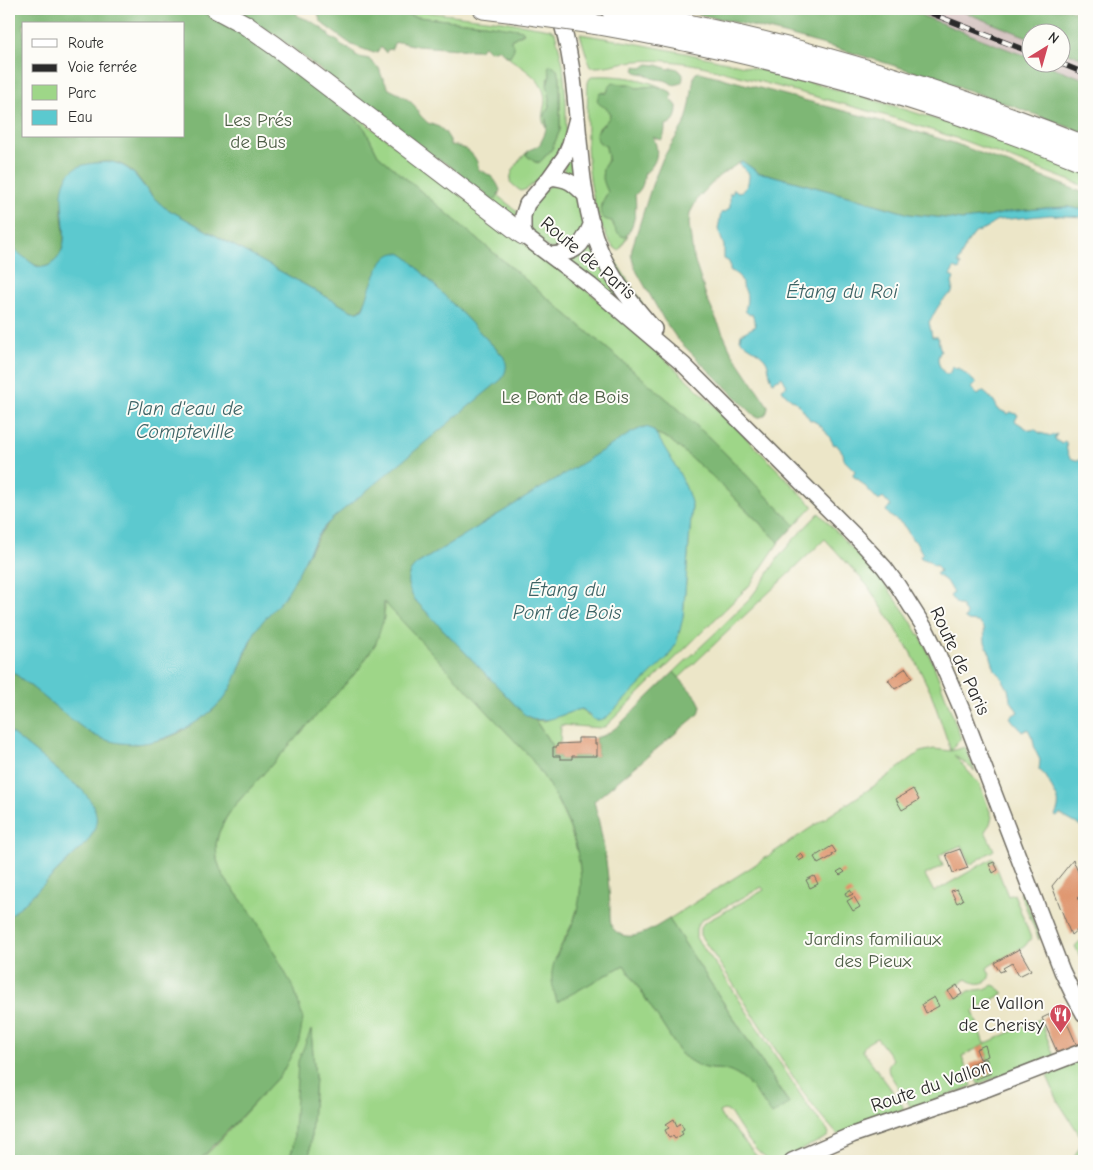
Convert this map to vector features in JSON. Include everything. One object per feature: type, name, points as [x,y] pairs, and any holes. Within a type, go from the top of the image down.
[{"type":"highway","points":[[216,9],[244,24],[274,45],[523,235]]},
{"type":"highway","points":[[483,9],[599,25],[668,38],[735,52],[846,80],[956,114],[1084,162]]},
{"type":"highway","points":[[610,9],[728,32],[851,64],[956,97],[1084,145]]},
{"type":"street","points":[[557,9],[573,72],[576,118]]},
{"type":"street","name":"Route de Paris","points":[[576,118],[568,150],[561,163],[527,204],[523,235],[590,286],[684,365]]},
{"type":"street","name":"Route de Paris","points":[[576,118],[585,195],[592,223],[603,257],[618,285],[684,365],[861,542],[888,573],[926,630],[952,685],[1062,971],[1084,1014]]},
{"type":"street","points":[[550,177],[568,180],[585,195]]},
{"type":"street","points":[[550,255],[564,254],[577,248],[586,236],[592,223]]},
{"type":"street","name":"Route du Vallon","points":[[792,1161],[858,1133],[986,1089],[1084,1051]]},
{"type":"shaded area","points":[[905,9],[956,9],[1020,34],[1020,54]]},
{"type":"shaded area","points":[[1070,54],[1084,59],[1084,79],[1066,72],[1070,72]]},
{"type":"green space","points":[[9,9],[195,9],[229,26],[279,59],[357,120],[365,129],[378,155],[674,405],[714,442],[795,525],[779,542],[711,475],[669,439],[656,434],[653,430],[639,429],[417,564],[410,572],[408,581],[415,600],[524,714],[535,720],[553,747],[553,756],[560,756],[560,759],[571,759],[572,756],[597,756],[595,738],[605,735],[617,727],[674,672],[697,698],[701,706],[699,714],[594,801],[607,868],[611,922],[615,931],[624,936],[631,936],[651,930],[669,919],[789,1104],[772,1115],[752,1088],[739,1076],[732,1072],[700,1066],[681,1054],[624,965],[557,1002],[552,980],[553,965],[573,923],[579,901],[581,878],[578,856],[564,813],[542,774],[529,756],[384,602],[384,618],[376,643],[359,669],[234,806],[219,832],[216,844],[217,860],[223,876],[255,918],[295,991],[303,1019],[299,1041],[282,1073],[199,1161],[9,1161],[9,917],[87,842],[82,790],[9,731],[9,669],[82,727],[95,735],[122,743],[136,744],[165,739],[181,732],[213,710],[225,697],[254,633],[273,610],[322,531],[331,520],[503,356],[409,259],[400,253],[362,307],[357,311],[352,311],[164,207],[131,171],[113,162],[92,164],[74,170],[63,202],[63,247],[55,262],[43,267],[30,263],[9,246]]},
{"type":"green space","points":[[195,9],[200,9],[232,26],[269,50],[589,292],[649,344],[714,405],[813,506],[795,525],[714,442],[674,405],[378,155],[365,129],[279,59],[229,26]]},
{"type":"green space","points":[[232,9],[294,9],[298,16],[311,21],[327,32],[330,38],[338,41],[343,47],[355,53],[355,56],[369,59],[379,68],[389,89],[411,102],[428,123],[439,127],[445,132],[450,140],[450,145],[458,146],[472,154],[479,170],[490,175],[500,190],[497,198],[492,200],[277,36]]},
{"type":"green space","points":[[318,9],[373,9],[417,17],[518,29],[524,32],[511,40],[514,49],[510,56],[505,55],[498,49],[489,51],[484,46],[479,50],[472,50],[417,46],[400,42],[394,43],[392,49],[387,50],[386,53],[380,48],[374,53],[352,45],[324,25],[320,20]]},
{"type":"green space","points":[[373,9],[410,10],[502,21],[550,29],[555,32],[563,64],[566,131],[561,149],[542,176],[527,189],[521,191],[510,182],[513,170],[524,155],[527,152],[526,155],[538,163],[552,149],[560,130],[560,77],[556,68],[547,82],[550,99],[545,115],[546,127],[542,117],[545,101],[541,86],[531,74],[505,55],[510,56],[513,50],[511,40],[524,33],[522,30],[417,17]]},
{"type":"green space","points":[[671,9],[905,9],[1020,54],[1020,72],[1066,72],[1084,79],[1084,133],[983,95],[880,61],[776,32]]},
{"type":"green space","points":[[956,9],[1069,9],[1084,16],[1084,59],[1070,54],[1070,22],[1020,22],[1020,34]]},
{"type":"green space","points":[[580,34],[709,58],[836,89],[899,108],[1023,149],[1084,173],[1084,186],[962,140],[891,117],[706,67],[654,60],[590,67]]},
{"type":"green space","points":[[648,64],[677,69],[683,75],[681,83],[676,85],[634,70],[636,66],[642,68]]},
{"type":"green space","points":[[550,65],[556,68],[560,77],[560,130],[552,149],[540,162],[535,162],[526,155],[529,150],[540,144],[547,125],[545,115],[550,99],[547,85],[550,75],[548,68]]},
{"type":"green space","points":[[700,72],[954,143],[1084,193],[1084,210],[1068,207],[1046,208],[962,220],[909,214],[759,173],[742,161],[719,176],[698,198],[690,213],[689,224],[693,256],[707,299],[731,351],[768,406],[765,415],[756,417],[678,340],[664,320],[637,272],[631,254],[652,185],[663,158],[686,121],[694,76]]},
{"type":"green space","points":[[594,76],[632,78],[667,90],[654,86],[636,88],[624,84],[608,89],[607,93],[603,92],[610,114],[609,118],[599,128],[598,140],[606,146],[608,158],[603,172],[608,192],[601,204],[600,210],[610,218],[620,234],[625,237],[628,235],[618,250],[610,242],[600,221],[589,174],[587,141],[588,82]]},
{"type":"green space","points":[[613,82],[631,84],[636,88],[654,86],[667,90],[671,92],[671,99],[677,106],[675,119],[665,125],[661,140],[653,137],[657,153],[656,157],[652,166],[644,174],[642,186],[635,195],[634,217],[631,228],[625,237],[620,235],[612,221],[606,220],[601,214],[603,200],[608,192],[603,172],[608,159],[606,146],[599,142],[596,134],[610,115],[607,109],[597,101],[600,93],[607,93],[609,86]]},
{"type":"green space","points":[[572,151],[580,183],[563,173],[565,164]]},
{"type":"green space","points":[[560,183],[579,197],[585,215],[583,231],[573,244],[550,249],[532,236],[528,218],[529,212],[547,187]]},
{"type":"green space","points":[[498,196],[517,211],[517,220],[484,197],[497,198]]},
{"type":"green space","points":[[590,240],[630,309],[563,260]]},
{"type":"green space","points":[[609,254],[614,259],[643,306],[639,305]]},
{"type":"green space","points":[[656,434],[669,439],[711,475],[779,542],[750,585],[606,726],[601,728],[561,725],[560,743],[557,744],[557,747],[553,747],[535,720],[544,721],[580,709],[585,711],[589,717],[683,617],[692,506],[677,470]]},
{"type":"green space","points":[[819,513],[884,583],[924,643],[961,738],[951,751],[931,693],[914,658],[867,585],[825,539],[679,678],[674,672],[748,601],[778,558]]},
{"type":"green space","name":"Jardins familiaux des Pieux","points":[[384,601],[529,756],[544,776],[569,826],[577,850],[581,874],[580,900],[573,922],[556,956],[558,1001],[624,965],[681,1054],[700,1066],[732,1072],[739,1076],[763,1101],[772,1115],[789,1103],[669,919],[880,782],[920,752],[934,749],[951,751],[965,747],[975,771],[954,755],[980,785],[992,817],[985,831],[994,850],[970,865],[962,845],[939,855],[943,866],[925,875],[934,892],[993,858],[1008,896],[1014,894],[1031,938],[1025,946],[989,966],[987,969],[990,978],[985,982],[973,982],[967,979],[948,991],[954,999],[969,991],[985,989],[993,985],[997,987],[1004,993],[973,1011],[984,1044],[1040,1019],[1054,1056],[978,1084],[976,1079],[992,1073],[984,1045],[962,1056],[972,1086],[912,1109],[889,1073],[889,1065],[893,1059],[877,1038],[866,1045],[863,1051],[903,1106],[903,1110],[838,1135],[805,1095],[700,935],[700,928],[704,923],[764,890],[762,887],[703,919],[696,929],[696,938],[720,970],[811,1111],[829,1133],[827,1137],[779,1161],[771,1161],[765,1158],[748,1140],[731,1114],[724,1110],[719,1112],[722,1118],[759,1159],[756,1161],[307,1161],[310,1152],[315,1077],[311,1031],[293,1148],[288,1161],[199,1161],[282,1073],[255,918],[223,876],[217,860],[216,844],[219,832],[234,806],[359,669],[376,643],[385,609]]},
{"type":"green space","points":[[1020,893],[1024,894],[1040,938],[1039,940]]},
{"type":"green space","points":[[1084,937],[1084,965],[1075,946]]},
{"type":"green space","points":[[311,1030],[315,1077],[310,1152],[307,1161],[288,1161],[293,1148],[298,1061]]},
{"type":"green space","points":[[1084,1059],[1084,1161],[1072,1161],[1083,1140],[1059,1103],[1047,1076]]},
{"type":"water","name":"Étang du Roi","points":[[742,161],[759,173],[909,214],[962,220],[1046,208],[1068,207],[1084,210],[1084,217],[1050,215],[999,220],[995,221],[988,228],[975,233],[966,245],[958,263],[961,265],[959,270],[954,268],[950,276],[954,278],[952,293],[941,303],[929,322],[932,337],[938,337],[941,351],[938,357],[939,363],[945,374],[949,374],[953,366],[956,369],[959,368],[976,383],[971,388],[978,395],[983,391],[994,401],[998,409],[1008,414],[1011,412],[1018,415],[1015,421],[1029,430],[1034,429],[1051,436],[1057,434],[1054,439],[1062,444],[1064,441],[1066,442],[1070,457],[1084,462],[1084,828],[1060,814],[1057,817],[1055,816],[1058,807],[1057,797],[1043,773],[1039,770],[1040,760],[1028,729],[1022,732],[1010,717],[1018,712],[1010,699],[1008,689],[995,670],[985,642],[984,628],[978,622],[968,621],[964,618],[967,616],[961,605],[957,605],[950,596],[953,593],[946,581],[936,574],[940,571],[936,565],[934,566],[929,561],[921,558],[920,556],[923,554],[907,530],[902,524],[891,517],[886,510],[891,506],[883,497],[879,501],[853,476],[855,471],[844,460],[843,453],[836,444],[834,445],[818,423],[810,420],[799,405],[783,391],[782,389],[787,386],[782,377],[773,382],[765,359],[740,339],[741,334],[756,326],[752,314],[750,315],[745,311],[747,295],[742,283],[735,273],[730,271],[730,264],[724,259],[724,246],[718,229],[721,213],[729,208],[730,193],[732,194],[734,189],[738,192],[742,191],[748,183],[749,174],[740,165]]},
{"type":"water","name":"Plan d'eau de Compteville","points":[[112,162],[131,171],[164,207],[352,311],[359,311],[363,308],[380,265],[386,258],[392,254],[402,254],[503,356],[506,364],[506,370],[502,379],[328,522],[316,539],[288,592],[255,632],[230,690],[218,705],[182,731],[158,740],[134,744],[108,741],[92,734],[9,669],[9,246],[36,266],[45,267],[54,262],[61,253],[64,243],[62,195],[64,184],[69,174],[83,165]]},
{"type":"water","name":"Étang du Pont de Bois","points":[[644,427],[654,431],[667,451],[682,478],[692,506],[683,617],[676,644],[668,657],[606,718],[594,720],[582,709],[546,720],[531,718],[524,714],[415,600],[408,586],[408,577],[417,564],[631,433]]},
{"type":"water","points":[[9,731],[82,790],[95,809],[96,821],[95,828],[87,842],[9,917]]},
{"type":"building","points":[[906,668],[912,678],[895,689],[888,680]]},
{"type":"building","points":[[578,738],[595,738],[597,756],[572,756],[572,759],[560,759],[560,756],[553,756],[553,747],[557,747],[557,744],[578,743]]},
{"type":"building","points":[[913,789],[919,800],[902,810],[896,799]]},
{"type":"building","points":[[832,846],[836,852],[832,854],[833,856],[818,864],[814,857]]},
{"type":"building","points":[[960,849],[968,868],[953,873],[946,854]]},
{"type":"building","points":[[801,853],[804,858],[799,861],[796,857]]},
{"type":"building","points":[[1073,860],[1084,886],[1084,896],[1078,897],[1084,913],[1084,924],[1071,935],[1052,886]]},
{"type":"building","points":[[994,862],[998,870],[993,873],[989,864]]},
{"type":"building","points":[[842,869],[845,872],[840,875],[837,872]]},
{"type":"building","points":[[814,876],[818,884],[810,888],[806,880]]},
{"type":"building","points":[[957,889],[963,900],[957,903],[951,891]]},
{"type":"building","points":[[850,890],[853,894],[847,897],[845,893]]},
{"type":"building","points":[[854,897],[860,907],[853,911],[847,901]]},
{"type":"building","points":[[1019,949],[1031,970],[1019,976],[1012,963],[1000,972],[994,963]]},
{"type":"building","points":[[957,985],[962,994],[953,999],[948,991]]},
{"type":"building","points":[[934,997],[939,1006],[926,1013],[922,1004]]},
{"type":"building","name":"Le Vallon de Cherisy","points":[[1061,1009],[1078,1048],[1058,1054],[1042,1018]]},
{"type":"building","points":[[985,1045],[988,1056],[980,1059],[976,1049]]},
{"type":"building","points":[[986,1058],[992,1073],[976,1079],[970,1064]]},
{"type":"building","points":[[674,1119],[677,1126],[681,1123],[684,1129],[681,1131],[683,1134],[675,1139],[673,1136],[669,1138],[665,1130],[669,1128],[666,1124]]},
{"type":"railway","points":[[920,9],[1020,48]]},
{"type":"railway","points":[[1070,67],[1084,73]]},
{"type":"place","name":"Le Vallon de Cherisy","points":[[1060,1033]]},
{"type":"park label","name":"Les Prés de Bus","points":[[258,131]]},
{"type":"park label","name":"Le Pont de Bois","points":[[565,397]]}]
